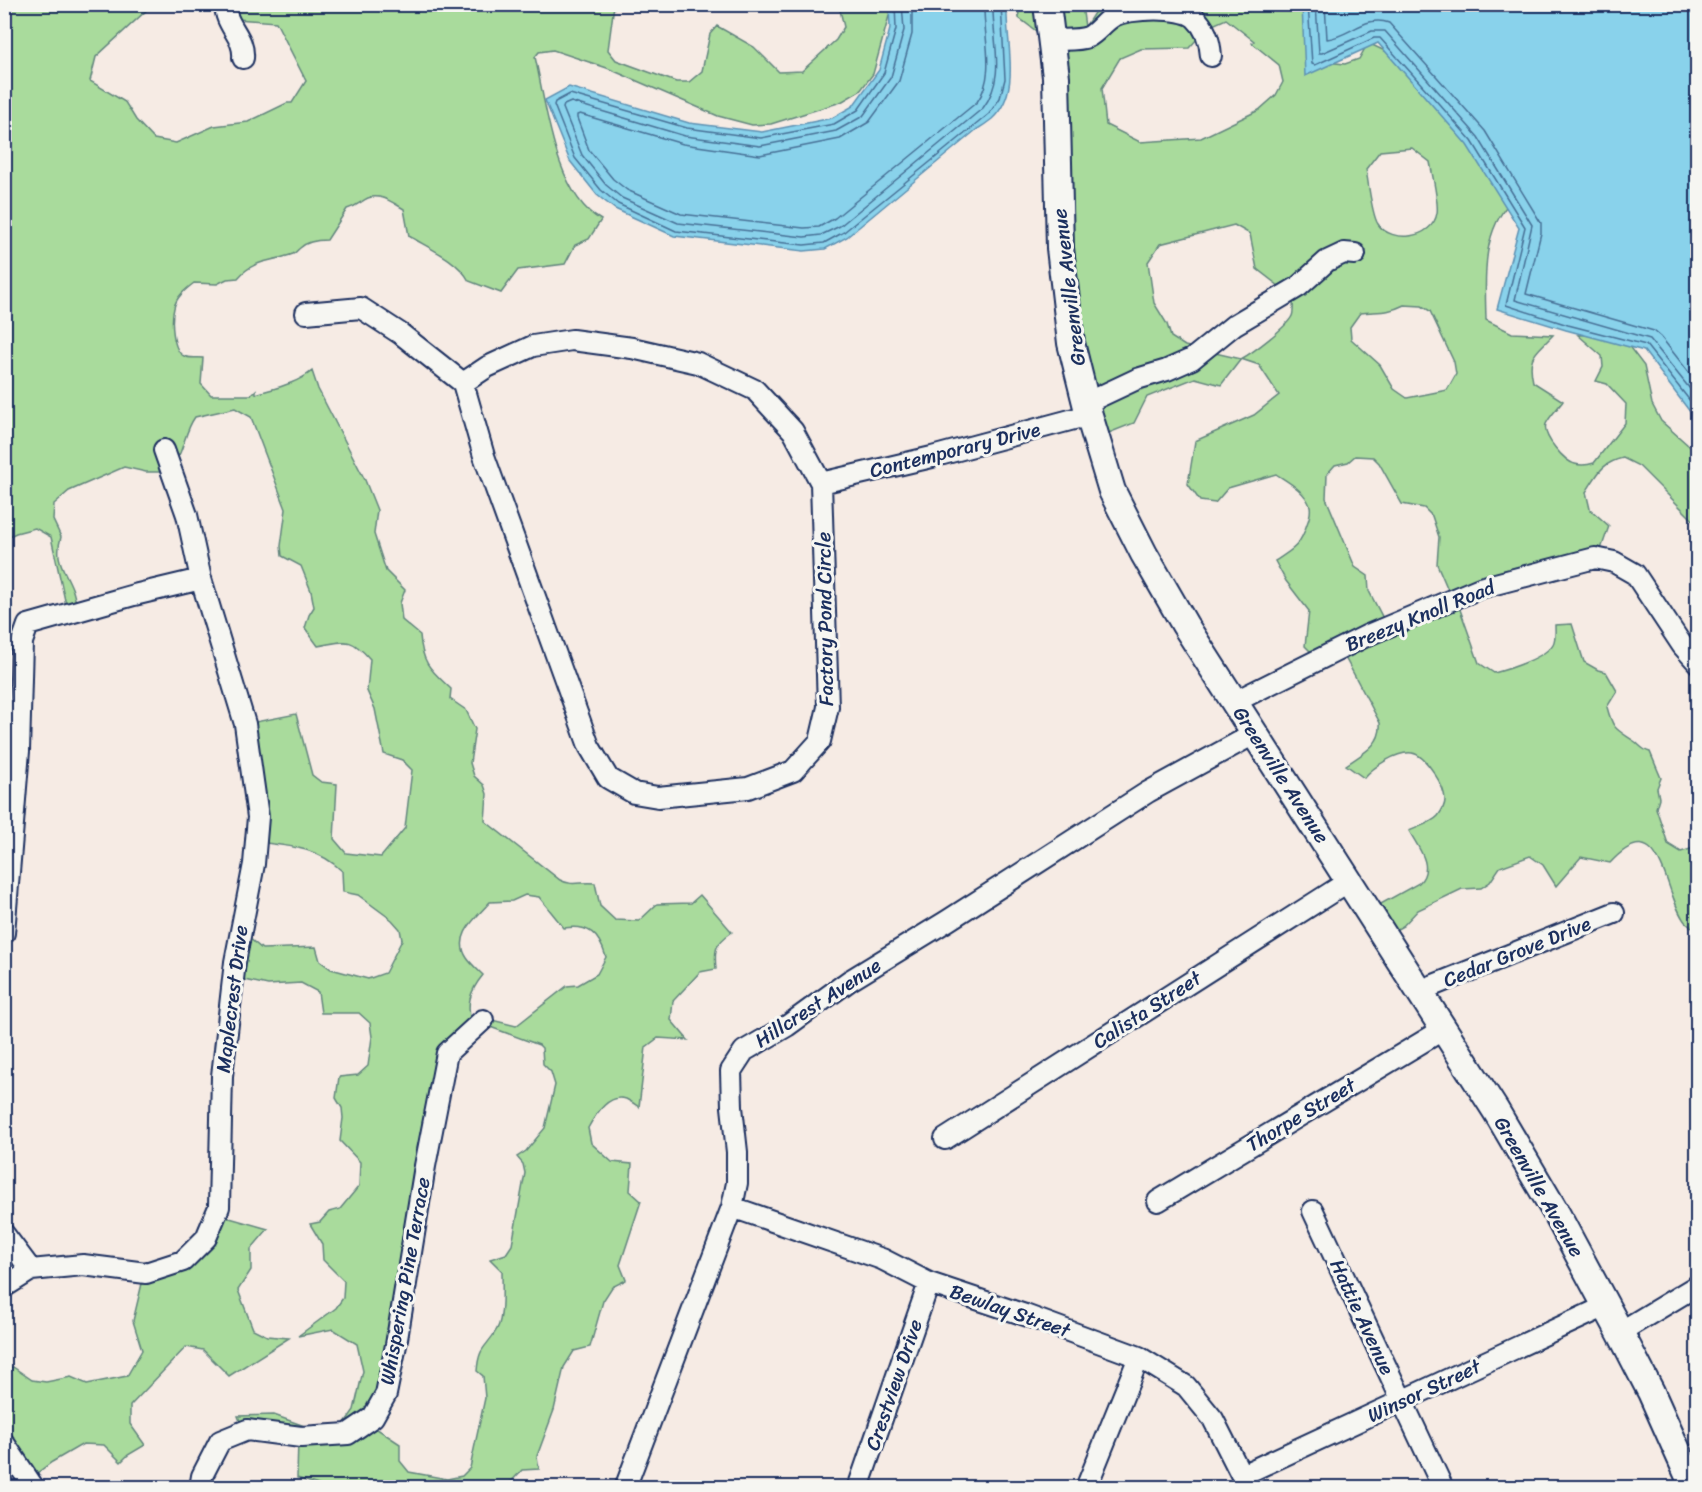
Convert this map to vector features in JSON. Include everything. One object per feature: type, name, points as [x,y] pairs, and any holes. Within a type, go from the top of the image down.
[{"type":"main road","name":"Greenville Avenue","points":[[1047,4],[1056,77],[1060,248],[1071,343],[1112,491],[1144,554],[1234,702],[1497,1111],[1544,1191],[1651,1392],[1696,1487]]},
{"type":"street","points":[[225,4],[226,19],[244,46],[243,58]]},
{"type":"street","points":[[1051,40],[1086,38],[1114,16],[1136,10],[1155,9],[1186,13],[1194,18],[1207,34],[1210,56]]},
{"type":"street","name":"Contemporary Drive","points":[[822,483],[932,457],[1088,409],[1137,379],[1192,359],[1234,325],[1298,288],[1327,261],[1344,253],[1355,254]]},
{"type":"street","points":[[306,313],[361,308],[401,334],[463,383]]},
{"type":"street","name":"Factory Pond Circle","points":[[572,340],[632,348],[698,363],[755,390],[793,431],[822,483],[828,707],[820,741],[793,771],[748,788],[658,797],[634,793],[608,778],[589,747],[487,466],[463,383],[487,367],[533,346],[572,340]]},
{"type":"street","name":"Maplecrest Drive","points":[[4,1287],[31,1270],[83,1265],[146,1274],[183,1261],[206,1238],[219,1207],[222,1076],[235,962],[254,864],[258,817],[245,724],[201,579],[187,516],[164,450]]},
{"type":"street","name":"Breezy Knoll Road","points":[[1234,702],[1368,635],[1480,588],[1595,558],[1614,562],[1635,574],[1682,645],[1698,663]]},
{"type":"street","points":[[4,933],[19,751],[22,642],[28,625],[201,579]]},
{"type":"street","name":"Hillcrest Avenue","points":[[625,1488],[732,1207],[737,1183],[737,1162],[731,1071],[744,1051],[787,1026],[849,981],[1148,792],[1254,734]]},
{"type":"street","name":"Calista Street","points":[[945,1139],[1349,881]]},
{"type":"street","name":"Cedar Grove Drive","points":[[1419,991],[1614,913]]},
{"type":"street","name":"Whispering Pine Terrace","points":[[200,1488],[202,1476],[220,1441],[229,1437],[247,1430],[301,1437],[348,1434],[373,1417],[386,1394],[396,1345],[425,1166],[447,1053],[483,1020]]},
{"type":"street","name":"Thorpe Street","points":[[1158,1201],[1444,1029]]},
{"type":"street","name":"Bewlay Street","points":[[732,1207],[882,1258],[929,1283],[1025,1315],[1139,1358],[1186,1386],[1213,1419],[1245,1481]]},
{"type":"street","name":"Hattie Avenue","points":[[1314,1211],[1443,1488]]},
{"type":"street","points":[[4,1234],[31,1270]]},
{"type":"street","name":"Crestview Drive","points":[[858,1488],[929,1283]]},
{"type":"street","points":[[1620,1332],[1698,1285]]},
{"type":"street","name":"Winsor Street","points":[[1245,1481],[1401,1401],[1606,1306]]},
{"type":"street","points":[[1086,1488],[1139,1358]]},
{"type":"street","points":[[4,1443],[34,1488]]},
{"type":"green space","points":[[5,5],[163,5],[147,10],[96,57],[90,81],[125,102],[136,120],[154,139],[176,143],[214,126],[248,122],[287,103],[292,103],[306,81],[276,22],[236,19],[235,5],[614,5],[608,50],[616,60],[676,82],[689,82],[702,71],[710,34],[717,26],[754,47],[779,72],[802,71],[836,40],[844,27],[840,10],[835,5],[892,5],[873,74],[860,91],[841,102],[771,124],[752,125],[718,116],[607,68],[553,50],[539,52],[535,57],[549,123],[563,170],[573,191],[585,208],[601,220],[589,239],[575,245],[565,264],[518,270],[501,293],[469,281],[450,261],[409,236],[404,209],[387,199],[373,197],[347,209],[327,240],[309,242],[293,254],[257,264],[238,278],[227,279],[217,284],[194,283],[179,297],[174,308],[173,327],[177,348],[186,357],[203,358],[201,384],[211,395],[251,395],[256,390],[256,394],[278,388],[312,371],[318,389],[365,480],[377,510],[374,534],[386,571],[405,590],[400,603],[402,620],[420,635],[425,660],[451,689],[450,699],[466,710],[475,729],[470,763],[474,776],[484,785],[487,794],[485,821],[560,880],[573,883],[595,883],[600,906],[615,920],[639,921],[657,904],[691,903],[700,895],[732,932],[722,940],[717,948],[716,969],[700,972],[673,1001],[671,1020],[688,1040],[658,1038],[646,1047],[639,1107],[626,1099],[614,1099],[603,1106],[588,1128],[591,1143],[612,1162],[632,1164],[630,1191],[641,1201],[620,1265],[626,1280],[612,1287],[603,1301],[590,1347],[574,1351],[564,1367],[554,1410],[537,1456],[539,1469],[522,1470],[506,1487],[324,1487],[297,1478],[298,1439],[245,1433],[238,1416],[274,1415],[335,1437],[354,1410],[363,1371],[357,1344],[333,1329],[298,1336],[336,1308],[343,1298],[344,1281],[323,1260],[322,1244],[310,1224],[320,1222],[329,1212],[340,1209],[359,1186],[360,1162],[340,1141],[343,1118],[342,1108],[336,1098],[339,1077],[358,1075],[368,1066],[372,1037],[370,1023],[359,1013],[321,1013],[318,992],[301,983],[268,985],[235,978],[241,931],[262,949],[316,947],[320,961],[331,969],[368,979],[385,973],[402,940],[400,929],[392,920],[358,895],[343,892],[342,871],[333,863],[313,852],[257,842],[250,723],[296,714],[312,775],[321,782],[337,784],[334,839],[346,853],[381,857],[405,828],[412,770],[402,760],[384,754],[375,709],[367,691],[370,659],[352,643],[341,642],[318,646],[305,628],[314,607],[311,591],[301,566],[282,556],[281,546],[286,509],[251,417],[235,408],[195,417],[179,456],[166,472],[146,472],[124,467],[69,491],[54,504],[53,520],[61,537],[59,558],[72,588],[78,612],[68,614],[51,537],[35,528],[5,538]],"holes":[[[525,895],[539,897],[564,928],[573,927],[592,932],[600,942],[606,957],[597,974],[578,985],[567,986],[516,1026],[488,1019],[482,1024],[539,1045],[542,1048],[543,1064],[551,1072],[555,1085],[545,1128],[526,1151],[517,1157],[523,1164],[525,1173],[512,1245],[506,1254],[490,1259],[502,1271],[502,1309],[497,1329],[481,1352],[478,1363],[477,1371],[483,1376],[485,1398],[470,1468],[462,1476],[447,1479],[409,1472],[400,1461],[400,1444],[368,1423],[388,1380],[446,1055],[472,1026],[469,1012],[470,999],[483,975],[467,958],[462,942],[468,927],[490,902],[512,901]]]},
{"type":"green space","points":[[1018,5],[1082,5],[1085,27],[1099,5],[1303,5],[1326,62],[1345,64],[1359,59],[1368,43],[1400,58],[1512,200],[1495,226],[1490,241],[1485,288],[1486,320],[1512,333],[1553,335],[1534,356],[1531,373],[1533,382],[1563,401],[1547,421],[1546,429],[1555,448],[1566,459],[1578,465],[1594,463],[1625,423],[1626,404],[1607,384],[1596,381],[1603,367],[1602,356],[1578,335],[1605,334],[1628,345],[1644,366],[1652,404],[1661,421],[1697,453],[1697,524],[1639,466],[1623,458],[1616,460],[1601,470],[1586,492],[1590,509],[1609,526],[1597,561],[1457,601],[1479,663],[1494,673],[1543,654],[1554,642],[1555,625],[1572,624],[1584,662],[1606,672],[1617,691],[1607,707],[1613,725],[1650,752],[1661,778],[1657,788],[1659,798],[1656,808],[1668,844],[1681,852],[1697,847],[1697,931],[1686,923],[1679,911],[1660,862],[1652,850],[1641,844],[1628,848],[1610,863],[1581,857],[1556,886],[1543,865],[1530,856],[1500,867],[1490,882],[1481,888],[1462,889],[1418,910],[1403,926],[1383,937],[1368,911],[1419,883],[1424,877],[1423,857],[1409,831],[1438,816],[1445,802],[1442,787],[1429,765],[1412,753],[1399,755],[1386,761],[1364,778],[1346,765],[1370,748],[1378,737],[1380,723],[1342,652],[1320,661],[1305,646],[1309,611],[1286,581],[1275,561],[1296,546],[1302,537],[1310,508],[1304,496],[1296,487],[1276,474],[1228,488],[1215,503],[1200,501],[1188,484],[1195,441],[1254,415],[1279,395],[1259,365],[1241,359],[1221,385],[1195,378],[1147,397],[1134,423],[1096,438],[1087,418],[1047,50],[1036,31],[1019,18]],"holes":[[[1226,19],[1279,65],[1283,82],[1276,95],[1259,110],[1201,138],[1140,142],[1106,125],[1102,88],[1120,58],[1141,49],[1189,48],[1208,27]],[[1412,148],[1430,162],[1437,213],[1434,222],[1420,233],[1411,236],[1392,234],[1384,230],[1376,220],[1366,169],[1380,151]],[[1234,225],[1250,234],[1257,269],[1293,297],[1292,316],[1277,333],[1241,359],[1185,346],[1171,337],[1167,324],[1154,303],[1148,262],[1160,244]],[[1404,305],[1422,306],[1430,311],[1454,362],[1456,374],[1447,390],[1407,398],[1394,389],[1380,365],[1351,339],[1350,327],[1360,313],[1392,310]],[[1355,456],[1373,457],[1379,463],[1402,504],[1424,508],[1432,516],[1439,537],[1437,564],[1452,599],[1388,628],[1369,591],[1368,576],[1355,567],[1326,498],[1327,474],[1335,465],[1348,462]]]},
{"type":"green space","points":[[219,1215],[268,1229],[251,1249],[251,1270],[238,1290],[253,1329],[267,1336],[289,1338],[229,1376],[203,1350],[186,1347],[130,1406],[130,1424],[145,1445],[121,1462],[104,1445],[83,1444],[29,1479],[5,1443],[5,1368],[13,1367],[32,1380],[46,1382],[71,1377],[87,1384],[127,1376],[142,1350],[133,1321],[144,1275],[181,1265]]},
{"type":"water","points":[[889,5],[1007,5],[1010,80],[1007,94],[1001,108],[992,119],[847,237],[825,249],[804,251],[674,236],[615,209],[597,195],[570,161],[545,100],[569,87],[689,123],[762,132],[832,118],[853,106],[879,70],[890,29]]},
{"type":"water","points":[[1302,5],[1697,5],[1697,421],[1644,351],[1497,309],[1519,228],[1467,145],[1378,43],[1305,76]]}]
